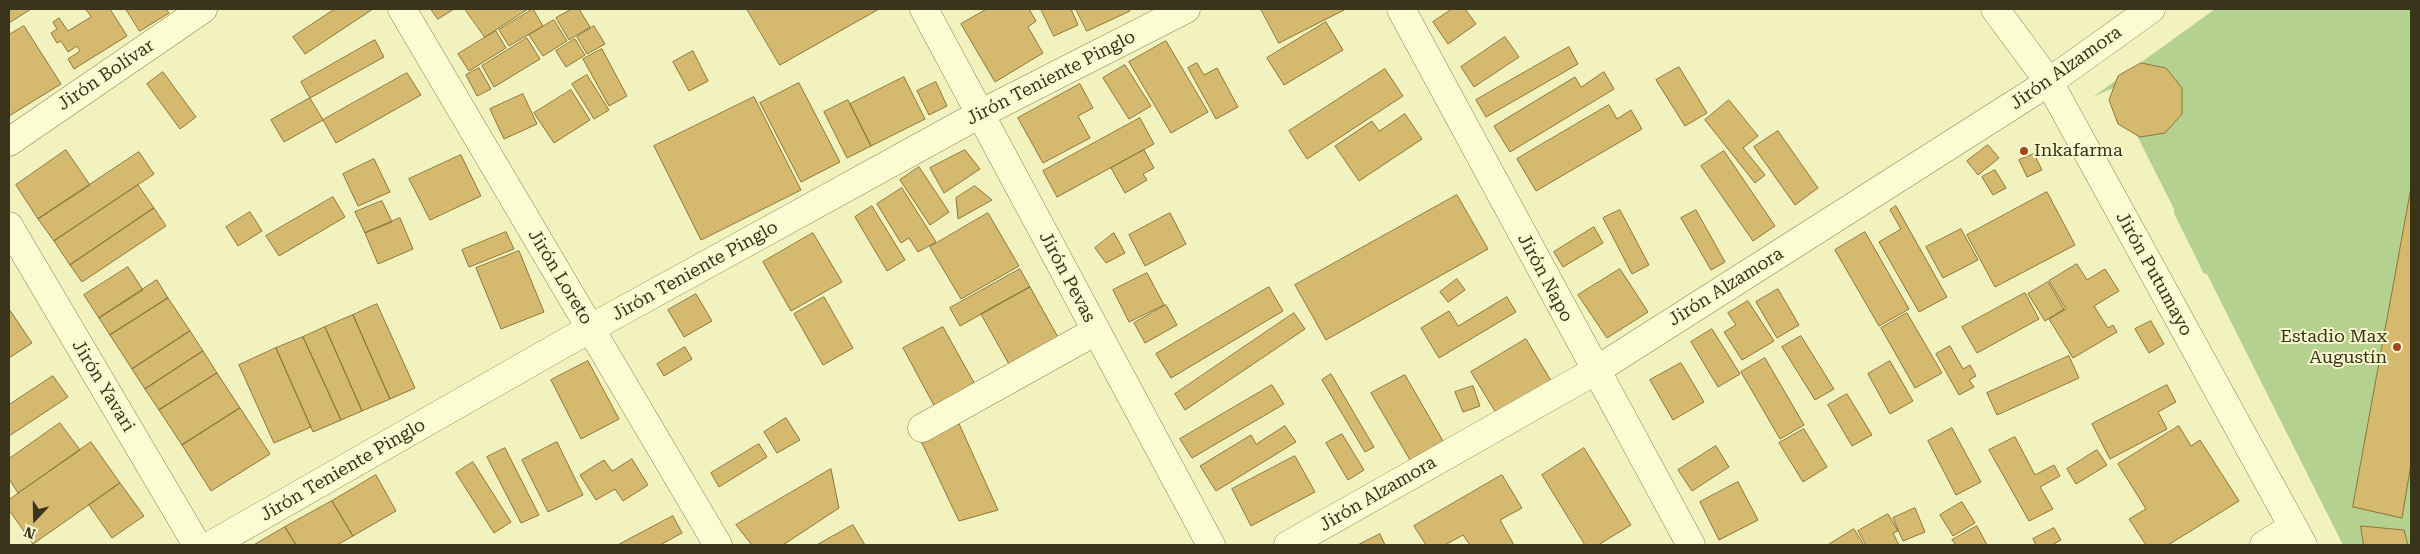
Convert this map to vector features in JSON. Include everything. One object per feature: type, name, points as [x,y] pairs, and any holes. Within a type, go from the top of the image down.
[{"type":"street","name":"Jirón Bolívar","points":[[9,142],[203,9]]},
{"type":"street","name":"Jirón Loreto","points":[[402,9],[718,545]]},
{"type":"street","name":"Jirón Pevas","points":[[924,9],[1211,545]]},
{"type":"street","name":"Jirón Teniente Pinglo","points":[[211,545],[591,328],[980,114],[1186,9]]},
{"type":"street","name":"Jirón Napo","points":[[1400,9],[1691,545]]},
{"type":"street","name":"Jirón Putumayo","points":[[1995,9],[2049,82],[2298,536]]},
{"type":"street","name":"Jirón Alzamora","points":[[1288,545],[1595,371],[2049,82],[2150,9]]},
{"type":"street","name":"Jirón Yavari","points":[[9,226],[197,545]]},
{"type":"street","points":[[922,428],[1096,331]]},
{"type":"street","points":[[2264,545],[2298,536]]},
{"type":"green space","points":[[2215,9],[2411,9],[2411,545],[2343,545],[2207,274],[2204,274],[2174,213],[2174,209],[2113,88],[2093,97]]},
{"type":"building","points":[[9,9],[31,9],[9,23]]},
{"type":"building","points":[[86,9],[110,9],[127,36],[74,69],[68,59],[80,51],[77,46],[68,52],[61,41],[57,43],[51,33],[57,29],[53,22],[59,18],[68,31],[91,17]]},
{"type":"building","points":[[126,9],[166,9],[169,13],[140,31]]},
{"type":"building","points":[[335,9],[373,9],[305,54],[293,37]]},
{"type":"building","points":[[431,9],[454,9],[438,19]]},
{"type":"building","points":[[465,9],[528,9],[485,37]]},
{"type":"building","points":[[533,9],[543,26],[509,46],[499,30]]},
{"type":"building","points":[[572,9],[579,9],[590,27],[569,40],[556,18]]},
{"type":"building","points":[[747,9],[879,9],[780,65]]},
{"type":"building","points":[[987,9],[1029,9],[1036,21],[1028,27],[1043,53],[995,82],[961,24]]},
{"type":"building","points":[[1041,9],[1071,9],[1078,25],[1054,36]]},
{"type":"building","points":[[1076,9],[1129,9],[1130,11],[1087,31]]},
{"type":"building","points":[[1261,9],[1346,9],[1279,43]]},
{"type":"building","points":[[1452,9],[1465,9],[1476,24],[1448,44],[1433,22]]},
{"type":"building","points":[[554,20],[567,41],[543,56],[529,35]]},
{"type":"building","points":[[1326,22],[1343,50],[1284,85],[1267,58]]},
{"type":"building","points":[[24,26],[61,84],[9,116],[9,35]]},
{"type":"building","points":[[594,26],[605,44],[587,54],[577,37]]},
{"type":"building","points":[[496,31],[506,48],[469,71],[458,54]]},
{"type":"building","points":[[1505,37],[1519,57],[1474,87],[1461,67]]},
{"type":"building","points":[[527,38],[540,59],[494,87],[482,66]]},
{"type":"building","points":[[575,39],[585,55],[566,67],[556,51]]},
{"type":"building","points":[[375,40],[384,57],[310,98],[301,82]]},
{"type":"building","points":[[1166,41],[1208,112],[1171,133],[1129,62]]},
{"type":"building","points":[[1569,47],[1578,64],[1486,117],[1476,100]]},
{"type":"building","points":[[602,49],[627,96],[609,106],[583,59]]},
{"type":"building","points":[[693,51],[708,81],[689,91],[673,62]]},
{"type":"building","points":[[1197,63],[1204,75],[1217,68],[1238,107],[1216,119],[1188,68]]},
{"type":"building","points":[[2141,63],[2166,68],[2182,88],[2182,114],[2165,133],[2140,137],[2118,124],[2109,100],[2118,76]]},
{"type":"building","points":[[1125,65],[1151,106],[1129,119],[1103,78]]},
{"type":"building","points":[[1679,67],[1707,113],[1685,126],[1656,80]]},
{"type":"building","points":[[479,68],[491,89],[477,96],[466,75]]},
{"type":"building","points":[[1385,69],[1403,96],[1307,159],[1289,131]]},
{"type":"building","points":[[163,72],[196,117],[180,129],[147,84]]},
{"type":"building","points":[[1604,72],[1614,89],[1510,152],[1494,126],[1575,77],[1581,87]]},
{"type":"building","points":[[407,73],[421,95],[336,143],[323,120]]},
{"type":"building","points":[[587,75],[609,110],[594,119],[572,84]]},
{"type":"building","points":[[904,77],[925,119],[871,146],[850,104]]},
{"type":"building","points":[[936,82],[947,106],[929,115],[917,91]]},
{"type":"building","points":[[799,83],[840,162],[801,182],[760,103]]},
{"type":"building","points":[[1080,84],[1093,108],[1078,116],[1090,138],[1043,163],[1018,118]]},
{"type":"building","points":[[571,90],[590,120],[554,143],[534,113]]},
{"type":"building","points":[[523,94],[537,124],[504,139],[490,109]]},
{"type":"building","points":[[754,97],[801,190],[701,240],[654,146]]},
{"type":"building","points":[[310,98],[323,120],[284,142],[271,120]]},
{"type":"building","points":[[848,100],[871,146],[847,158],[824,112]]},
{"type":"building","points":[[1729,100],[1758,136],[1743,148],[1765,175],[1755,183],[1705,120]]},
{"type":"building","points":[[1609,105],[1617,119],[1631,110],[1642,129],[1536,191],[1517,159]]},
{"type":"building","points":[[1405,114],[1422,139],[1359,181],[1335,146],[1372,121],[1379,131]]},
{"type":"building","points":[[1140,118],[1154,144],[1057,197],[1043,171]]},
{"type":"building","points":[[1778,131],[1818,188],[1795,205],[1754,147]]},
{"type":"building","points":[[1988,145],[1999,158],[1978,175],[1967,161]]},
{"type":"building","points":[[66,150],[90,185],[38,219],[16,185]]},
{"type":"building","points":[[965,150],[980,169],[944,193],[930,168]]},
{"type":"building","points":[[1144,150],[1154,168],[1143,174],[1147,180],[1125,193],[1111,168]]},
{"type":"building","points":[[1724,151],[1775,226],[1753,241],[1701,166]]},
{"type":"building","points":[[139,152],[154,174],[54,241],[38,219]]},
{"type":"building","points":[[2034,154],[2042,170],[2027,177],[2019,160]]},
{"type":"building","points":[[461,155],[481,196],[430,220],[409,179]]},
{"type":"building","points":[[374,159],[390,192],[358,206],[343,174]]},
{"type":"building","points":[[919,167],[949,212],[930,225],[900,180]]},
{"type":"building","points":[[1995,170],[2006,188],[1993,195],[1982,177]]},
{"type":"building","points":[[138,185],[154,208],[70,265],[54,241]]},
{"type":"building","points":[[975,186],[992,200],[958,219],[956,198]]},
{"type":"building","points":[[902,188],[936,242],[918,252],[909,238],[901,243],[877,204]]},
{"type":"building","name":"Estadio Max Augustín","points":[[2411,188],[2411,464],[2402,518],[2353,507]]},
{"type":"building","points":[[2047,192],[2075,245],[1995,287],[1967,235]]},
{"type":"building","points":[[1457,195],[1488,249],[1326,340],[1295,285]]},
{"type":"building","points":[[333,197],[345,217],[279,256],[266,236]]},
{"type":"building","points":[[382,201],[392,222],[365,233],[355,212]]},
{"type":"building","points":[[872,206],[905,260],[887,271],[855,217]]},
{"type":"building","points":[[1896,206],[1947,297],[1919,312],[1879,242],[1901,229],[1890,210]]},
{"type":"building","points":[[154,208],[166,226],[82,282],[70,265]]},
{"type":"building","points":[[1620,210],[1649,265],[1632,274],[1603,218]]},
{"type":"building","points":[[1696,210],[1725,262],[1711,270],[1681,218]]},
{"type":"building","points":[[250,212],[262,231],[238,246],[226,227]]},
{"type":"building","points":[[988,213],[1019,266],[961,299],[930,247]]},
{"type":"building","points":[[1170,213],[1186,244],[1145,266],[1129,235]]},
{"type":"building","points":[[400,218],[413,249],[378,264],[365,233]]},
{"type":"building","points":[[1594,227],[1603,243],[1563,267],[1554,252]]},
{"type":"building","points":[[1961,229],[1978,260],[1943,278],[1926,247]]},
{"type":"building","points":[[506,232],[514,249],[469,267],[462,250]]},
{"type":"building","points":[[1865,232],[1909,309],[1879,326],[1835,250]]},
{"type":"building","points":[[813,233],[842,282],[791,311],[763,262]]},
{"type":"building","points":[[1114,233],[1125,253],[1106,263],[1095,248]]},
{"type":"building","points":[[519,251],[544,312],[501,329],[476,268]]},
{"type":"building","points":[[2077,264],[2087,280],[2105,269],[2119,291],[2094,306],[2108,328],[2113,325],[2117,332],[2073,358],[2049,319],[2066,309],[2049,281]]},
{"type":"building","points":[[128,267],[143,290],[99,318],[84,295]]},
{"type":"building","points":[[1020,269],[1030,287],[960,326],[950,308]]},
{"type":"building","points":[[1620,269],[1648,312],[1607,338],[1578,295]]},
{"type":"building","points":[[1147,273],[1164,305],[1129,322],[1113,290]]},
{"type":"building","points":[[1457,279],[1465,290],[1448,302],[1440,292]]},
{"type":"building","points":[[157,280],[168,298],[110,335],[99,318]]},
{"type":"building","points":[[2048,282],[2064,309],[2045,321],[2028,294]]},
{"type":"building","points":[[1030,287],[1059,339],[1010,366],[981,314]]},
{"type":"building","points":[[1269,287],[1283,311],[1171,378],[1156,354]]},
{"type":"building","points":[[1778,289],[1799,325],[1777,338],[1756,302]]},
{"type":"building","points":[[2025,293],[2039,319],[1977,353],[1962,327]]},
{"type":"building","points":[[696,294],[712,321],[684,337],[668,310]]},
{"type":"building","points":[[824,297],[853,348],[823,365],[794,314]]},
{"type":"building","points":[[1507,297],[1516,312],[1439,358],[1421,328],[1449,311],[1458,326]]},
{"type":"building","points":[[168,298],[190,331],[132,369],[110,335]]},
{"type":"building","points":[[1748,301],[1774,341],[1742,360],[1724,332],[1736,325],[1728,313]]},
{"type":"building","points":[[377,304],[415,388],[390,399],[353,315]]},
{"type":"building","points":[[1166,305],[1177,325],[1145,343],[1134,323]]},
{"type":"building","points":[[9,309],[32,343],[9,358]]},
{"type":"building","points":[[1294,313],[1305,329],[1185,410],[1175,394]]},
{"type":"building","points":[[1907,313],[1942,373],[1915,388],[1881,328]]},
{"type":"building","points":[[353,315],[390,399],[362,411],[325,327]]},
{"type":"building","points":[[2151,321],[2164,344],[2149,353],[2135,329]]},
{"type":"building","points":[[325,327],[362,411],[341,420],[303,337]]},
{"type":"building","points":[[943,327],[977,388],[936,409],[903,348]]},
{"type":"building","points":[[1712,329],[1740,374],[1718,387],[1691,342]]},
{"type":"building","points":[[190,331],[203,351],[145,389],[132,369]]},
{"type":"building","points":[[1801,336],[1834,389],[1815,400],[1782,347]]},
{"type":"building","points":[[303,337],[341,420],[313,432],[276,348]]},
{"type":"building","points":[[1526,339],[1553,384],[1498,416],[1471,372]]},
{"type":"building","points":[[1950,346],[1963,369],[1970,365],[1976,376],[1969,380],[1974,387],[1959,395],[1936,354]]},
{"type":"building","points":[[685,347],[692,359],[664,376],[657,364]]},
{"type":"building","points":[[276,348],[311,427],[274,443],[239,365]]},
{"type":"building","points":[[203,351],[217,373],[159,410],[145,389]]},
{"type":"building","points":[[2069,356],[2079,378],[1997,415],[1987,393]]},
{"type":"building","points":[[1765,358],[1804,425],[1780,439],[1741,372]]},
{"type":"building","points":[[588,361],[619,419],[581,439],[551,380]]},
{"type":"building","points":[[1890,361],[1913,401],[1890,414],[1868,374]]},
{"type":"building","points":[[1681,363],[1704,402],[1673,420],[1650,380]]},
{"type":"building","points":[[217,373],[240,408],[182,445],[159,410]]},
{"type":"building","points":[[1331,374],[1374,447],[1365,452],[1322,380]]},
{"type":"building","points":[[1405,375],[1443,441],[1410,460],[1371,393]]},
{"type":"building","points":[[53,376],[68,397],[9,436],[9,405]]},
{"type":"building","points":[[1272,385],[1284,404],[1192,458],[1180,439]]},
{"type":"building","points":[[2167,385],[2176,402],[2158,412],[2167,429],[2110,459],[2092,424]]},
{"type":"building","points":[[1473,386],[1480,406],[1463,412],[1455,392]]},
{"type":"building","points":[[1847,394],[1872,435],[1852,446],[1828,405]]},
{"type":"building","points":[[240,408],[270,454],[211,491],[182,445]]},
{"type":"building","points":[[956,417],[998,510],[959,521],[921,441]]},
{"type":"building","points":[[786,418],[800,440],[777,453],[764,432]]},
{"type":"building","points":[[60,423],[80,450],[18,493],[9,479],[9,459]]},
{"type":"building","points":[[1285,426],[1296,442],[1216,491],[1200,466],[1251,435],[1256,444]]},
{"type":"building","points":[[2179,426],[2191,446],[2200,440],[2239,501],[2168,545],[2146,545],[2129,519],[2146,509],[2118,464]]},
{"type":"building","points":[[1952,428],[1981,482],[1956,495],[1928,441]]},
{"type":"building","points":[[1804,429],[1827,467],[1803,482],[1779,443]]},
{"type":"building","points":[[1342,434],[1364,470],[1348,480],[1326,443]]},
{"type":"building","points":[[2015,437],[2035,475],[2054,465],[2060,476],[2040,487],[2053,509],[2029,521],[1989,450]]},
{"type":"building","points":[[91,442],[120,483],[33,544],[9,510],[9,500]]},
{"type":"building","points":[[557,442],[583,495],[548,512],[522,460]]},
{"type":"building","points":[[759,444],[767,457],[719,487],[711,473]]},
{"type":"building","points":[[1716,446],[1729,467],[1692,491],[1678,470]]},
{"type":"building","points":[[505,448],[539,515],[521,523],[487,457]]},
{"type":"building","points":[[1584,448],[1631,525],[1598,545],[1585,545],[1542,475]]},
{"type":"building","points":[[2097,450],[2107,465],[2076,484],[2067,469]]},
{"type":"building","points":[[1295,456],[1315,492],[1251,526],[1232,489]]},
{"type":"building","points":[[632,459],[648,485],[623,501],[615,489],[596,500],[580,475],[604,460],[612,471]]},
{"type":"building","points":[[473,462],[511,522],[494,533],[456,473]]},
{"type":"building","points":[[831,469],[839,508],[783,545],[752,545],[736,525]]},
{"type":"building","points":[[376,475],[396,511],[353,536],[332,501]]},
{"type":"building","points":[[1502,475],[1522,508],[1500,520],[1514,545],[1470,545],[1463,535],[1445,545],[1426,545],[1414,526]]},
{"type":"building","points":[[1738,482],[1758,520],[1719,540],[1700,502]]},
{"type":"building","points":[[120,483],[144,516],[112,538],[89,505]]},
{"type":"building","points":[[332,501],[353,536],[337,545],[296,545],[285,527]]},
{"type":"building","points":[[1962,502],[1975,523],[1953,536],[1940,515]]},
{"type":"building","points":[[1915,508],[1925,532],[1903,541],[1893,518]]},
{"type":"building","points":[[1888,514],[1898,531],[1893,533],[1899,545],[1866,545],[1858,531]]},
{"type":"building","points":[[673,516],[682,533],[660,545],[618,545]]},
{"type":"building","points":[[853,525],[865,545],[817,545]]},
{"type":"building","points":[[1977,526],[1987,545],[1956,545],[1952,540]]},
{"type":"building","points":[[2361,526],[2404,530],[2408,545],[2364,545]]},
{"type":"building","points":[[285,527],[296,545],[254,545]]},
{"type":"building","points":[[2054,528],[2061,540],[2052,545],[2036,545],[2033,539]]},
{"type":"building","points":[[1854,529],[1864,545],[1828,545]]},
{"type":"building","points":[[1380,534],[1385,545],[1358,545]]},
{"type":"place","name":"Inkafarma","points":[[2024,151]]},
{"type":"place","name":"Estadio Max Augustín","points":[[2397,347]]}]
